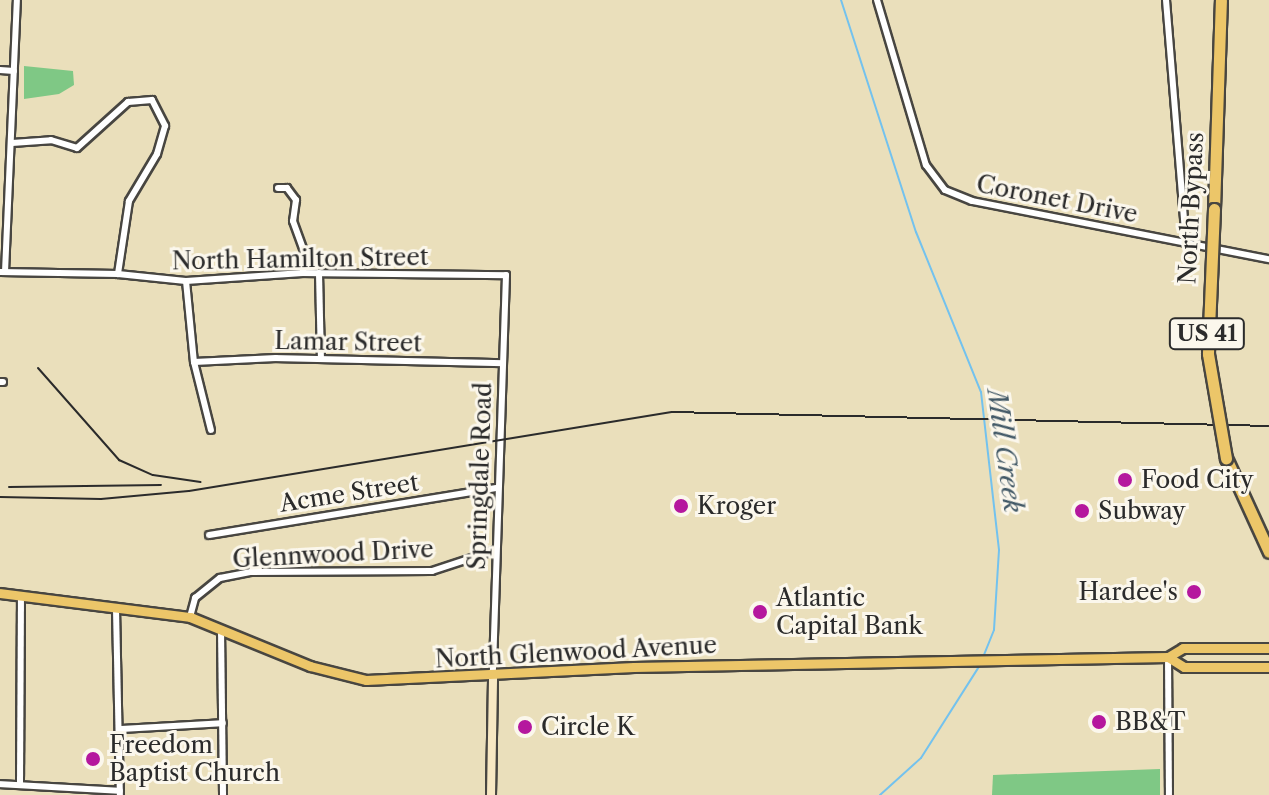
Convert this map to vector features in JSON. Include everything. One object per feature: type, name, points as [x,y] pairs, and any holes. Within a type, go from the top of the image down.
[{"type":"highway","name":"North Bypass","points":[[1221,0],[1208,354],[1226,458],[1269,552]]},
{"type":"main road","name":"North Glenwood Avenue","points":[[0,593],[190,617],[338,675],[366,680],[493,677],[601,668],[1027,657],[1168,657],[1183,648],[1268,648]]},
{"type":"main road","name":"North Glenwood Avenue","points":[[1168,657],[1184,667],[1269,667]]},
{"type":"street","points":[[2,272],[12,155],[17,0]]},
{"type":"street","name":"Coronet Drive","points":[[877,0],[926,165],[945,190],[972,201],[1269,259]]},
{"type":"street","points":[[1166,0],[1186,243]]},
{"type":"street","points":[[0,70],[14,71]]},
{"type":"street","points":[[12,143],[51,140],[77,148],[128,102],[152,100],[165,126],[157,154],[129,201],[118,274]]},
{"type":"street","points":[[0,154],[12,155]]},
{"type":"street","points":[[278,188],[287,188],[296,200],[293,221],[304,252],[303,273]]},
{"type":"street","name":"North Hamilton Street","points":[[2,272],[118,274],[186,281],[303,273],[506,275]]},
{"type":"street","points":[[319,273],[321,359]]},
{"type":"street","name":"Springdale Road","points":[[493,677],[496,488],[506,275]]},
{"type":"street","points":[[186,281],[194,362],[211,430]]},
{"type":"street","name":"Lamar Street","points":[[194,362],[321,359],[502,363]]},
{"type":"street","name":"Acme Street","points":[[209,535],[496,488]]},
{"type":"street","name":"Glennwood Drive","points":[[190,617],[195,598],[220,578],[251,572],[432,571],[496,550]]},
{"type":"street","points":[[20,785],[21,597]]},
{"type":"street","points":[[0,784],[120,793],[116,609]]},
{"type":"street","points":[[221,629],[223,795]]},
{"type":"street","points":[[1168,657],[1169,795]]},
{"type":"street","points":[[491,795],[493,677]]},
{"type":"street","points":[[120,729],[223,723]]},
{"type":"green space","points":[[24,66],[73,71],[74,85],[59,94],[24,99]]},
{"type":"green space","points":[[1160,769],[1160,795],[992,795],[993,775]]},
{"type":"waterway","name":"Mill Creek","points":[[841,0],[916,232],[981,392],[999,550],[994,630],[984,655]]},
{"type":"waterway","name":"Mill Creek","points":[[880,795],[921,758],[980,665]]},
{"type":"railway","points":[[38,368],[119,460],[153,475],[200,482]]},
{"type":"railway","points":[[0,497],[101,499],[189,491],[672,412],[1269,426]]},
{"type":"railway","points":[[9,487],[161,485]]},
{"type":"place","name":"Food City","points":[[1125,480]]},
{"type":"place","name":"Kroger","points":[[681,506]]},
{"type":"place","name":"Subway","points":[[1082,511]]},
{"type":"place","name":"Hardee's","points":[[1194,592]]},
{"type":"place","name":"Atlantic Capital Bank","points":[[760,612]]},
{"type":"place","name":"BB&T","points":[[1099,722]]},
{"type":"place","name":"Circle K","points":[[525,727]]},
{"type":"place","name":"Freedom Baptist Church","points":[[93,759]]}]
